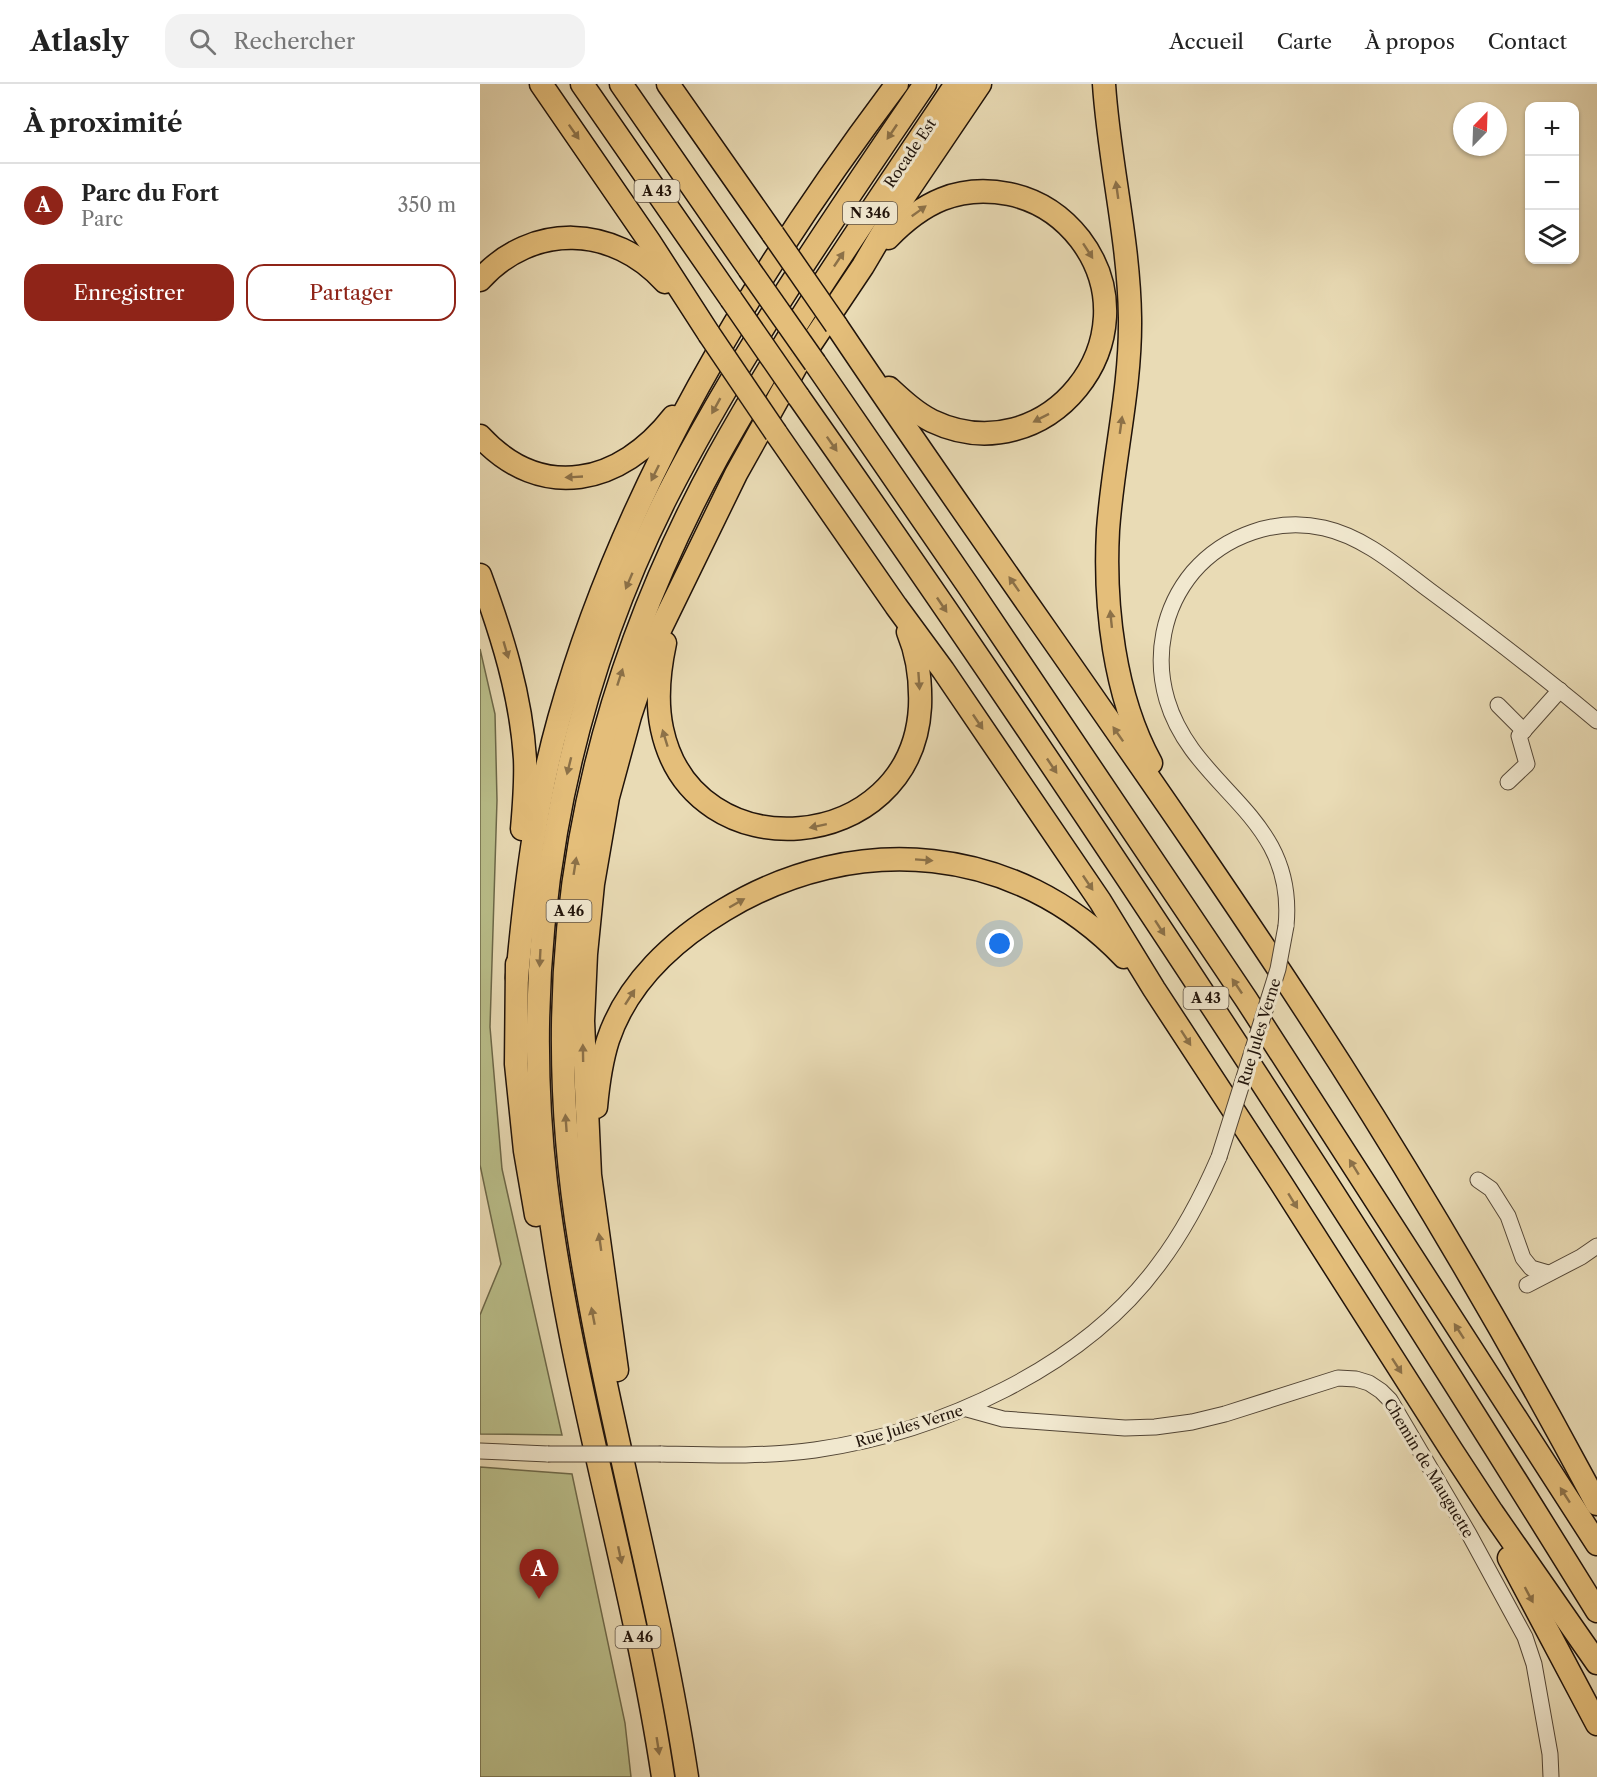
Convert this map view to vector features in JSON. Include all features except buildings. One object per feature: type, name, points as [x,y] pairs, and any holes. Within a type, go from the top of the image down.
[{"type":"highway","points":[[541,84],[649,241],[694,313],[776,433],[943,670],[1094,892],[1491,1512],[1597,1663]]},
{"type":"highway","name":"A 43","points":[[582,84],[1108,848],[1438,1356],[1597,1611]]},
{"type":"highway","name":"A 43","points":[[621,84],[969,587],[1246,999],[1597,1544]]},
{"type":"highway","points":[[668,84],[1199,851],[1314,1024],[1410,1175],[1472,1279],[1597,1504]]},
{"type":"highway","points":[[678,84],[693,119]]},
{"type":"highway","points":[[856,139],[885,84]]},
{"type":"highway","points":[[517,978],[525,887],[551,750],[590,621],[619,550],[700,383],[753,293],[856,139],[897,84]]},
{"type":"highway","name":"Rocade Est","points":[[769,321],[816,245],[925,84]]},
{"type":"highway","name":"Rocade Est","points":[[784,344],[956,84]]},
{"type":"highway","points":[[636,1517],[590,1175],[583,1021],[592,884],[608,797],[630,716],[656,638],[730,484],[798,363],[862,266],[903,198],[980,84]]},
{"type":"highway","points":[[1104,84],[1128,272],[1130,319],[1126,392],[1108,529],[1110,620],[1121,677],[1136,730],[1146,754],[1199,851]]},
{"type":"highway","points":[[853,350],[899,398],[930,420],[963,430],[996,432],[1040,419],[1068,400],[1091,369],[1104,332],[1103,287],[1095,261],[1088,249],[1070,226],[1048,209],[1012,194],[970,192],[949,196],[928,204],[901,225],[862,266]]},
{"type":"highway","points":[[480,280],[500,261],[523,248],[561,237],[587,238],[614,245],[639,259],[661,278],[694,313]]},
{"type":"highway","name":"A 46","points":[[663,1777],[639,1642],[569,1327],[555,1243],[540,1113],[537,1065],[538,997],[546,891],[555,835],[581,719],[617,609],[637,561],[693,448],[769,321]]},
{"type":"highway","name":"A 46","points":[[687,1777],[664,1642],[590,1300],[570,1175],[562,1043],[565,948],[571,891],[587,799],[604,730],[625,663],[669,554],[716,461],[784,344]]},
{"type":"highway","points":[[480,436],[504,458],[530,470],[560,478],[588,476],[621,464],[649,444],[669,424],[700,383]]},
{"type":"highway","points":[[480,575],[508,657],[522,728],[525,777],[516,1064],[521,1116],[545,1262],[588,1413]]},
{"type":"highway","points":[[683,582],[669,626],[661,666],[658,698],[661,728],[666,744],[679,771],[704,799],[737,819],[778,830],[821,826],[856,812],[882,791],[906,759],[917,727],[920,682],[914,645],[896,606]]},
{"type":"highway","points":[[590,1175],[598,1089],[604,1054],[614,1025],[632,992],[656,963],[700,926],[750,895],[796,875],[842,865],[888,859],[936,861],[975,868],[1035,890],[1084,921],[1111,943],[1154,989]]},
{"type":"highway","points":[[1565,1444],[1597,1488]]},
{"type":"highway","points":[[1452,1451],[1597,1724]]},
{"type":"street","name":"Rue Jules Verne","points":[[480,1451],[548,1454],[756,1455],[815,1450],[889,1434],[967,1409],[1066,1352],[1126,1302],[1159,1265],[1207,1186],[1219,1157],[1278,969],[1286,926],[1287,890],[1278,858],[1264,833],[1242,805],[1202,762],[1188,742],[1172,713],[1163,685],[1161,655],[1167,617],[1187,579],[1227,543],[1279,525],[1309,525],[1339,532],[1365,544],[1477,625],[1597,721]]},
{"type":"street","points":[[1508,782],[1527,764],[1519,736],[1560,690]]},
{"type":"street","points":[[1498,705],[1524,731]]},
{"type":"street","points":[[1478,1180],[1491,1189],[1508,1216],[1523,1258],[1531,1268],[1548,1274]]},
{"type":"street","points":[[1527,1286],[1597,1246]]},
{"type":"street","name":"Chemin de Mauguette","points":[[967,1409],[1003,1419],[1125,1428],[1155,1427],[1192,1422],[1225,1414],[1329,1380],[1356,1378],[1375,1386],[1390,1400],[1421,1450],[1512,1612],[1529,1647],[1550,1754],[1551,1777]]},
{"type":"green space","points":[[480,649],[495,714],[497,800],[490,1027],[502,1169],[562,1435],[480,1434],[480,1315],[501,1264],[480,1165]]},
{"type":"green space","points":[[480,1467],[572,1474],[625,1723],[631,1777],[480,1777]]},
{"type":"place","name":"Parc du Fort","points":[[539,1599]]}]
